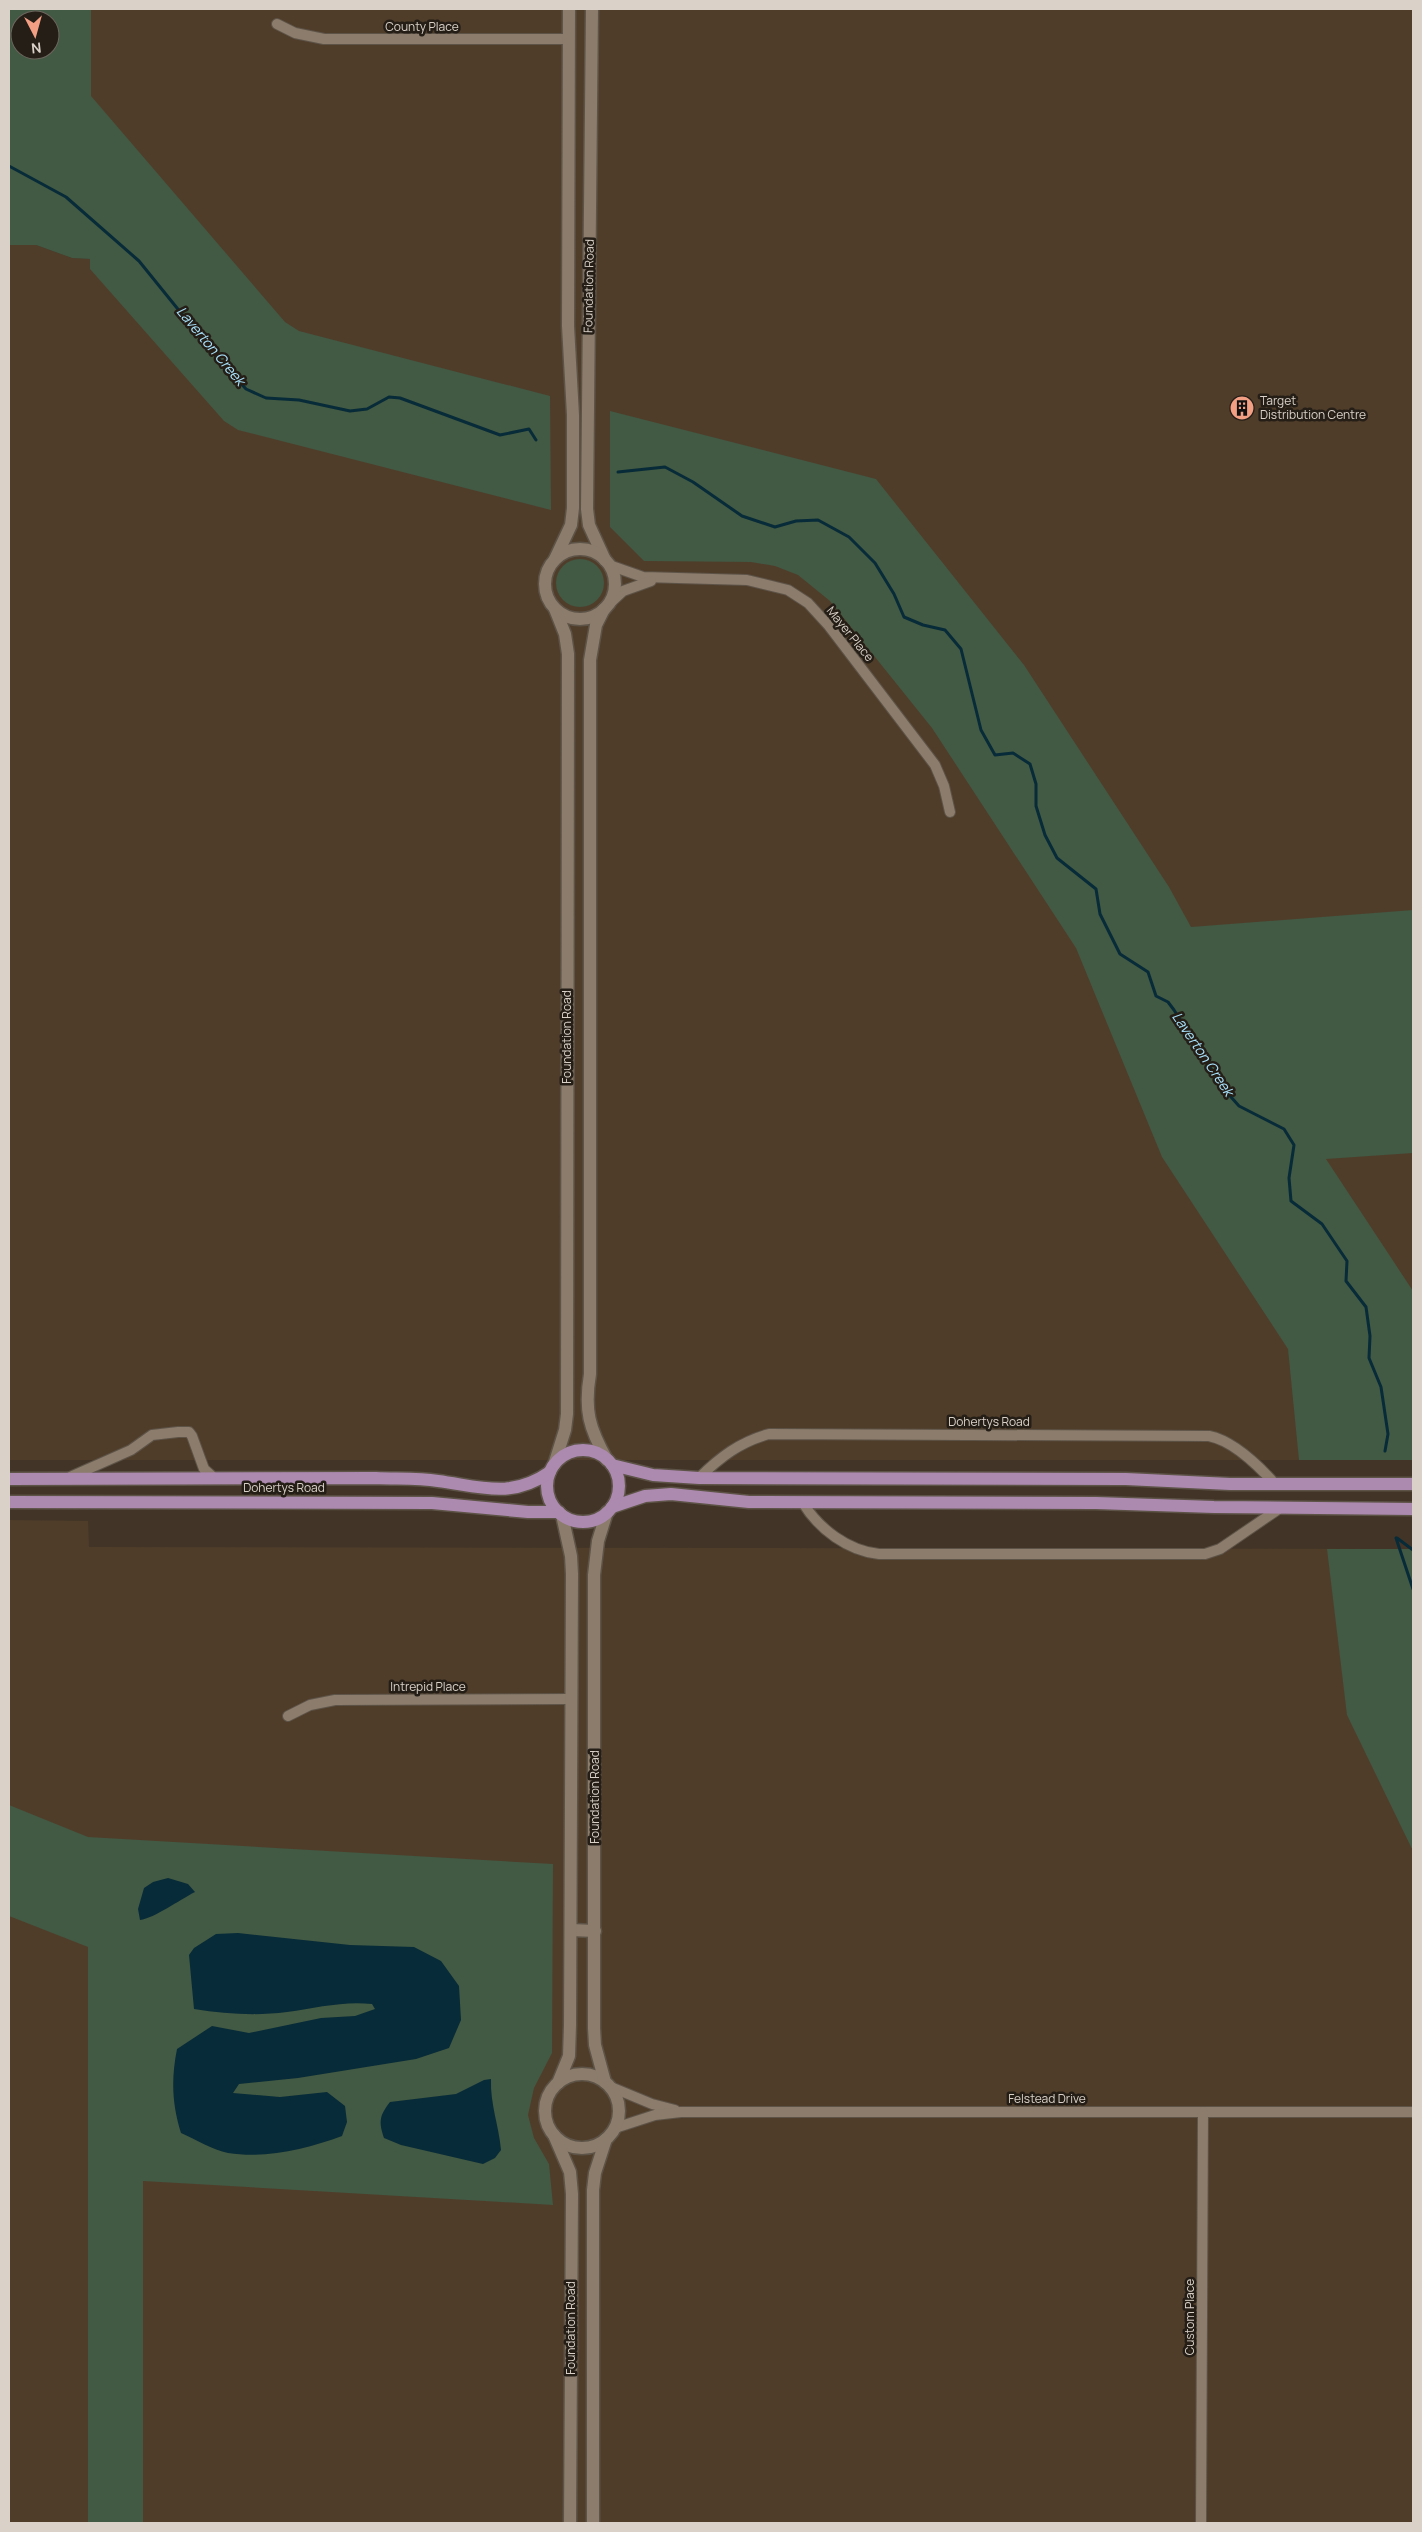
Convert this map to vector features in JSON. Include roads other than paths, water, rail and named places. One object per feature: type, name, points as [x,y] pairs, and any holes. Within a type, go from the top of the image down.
[{"type":"main road","points":[[1413,1484],[1275,1484],[1126,1478],[699,1478],[653,1475],[609,1462],[594,1452],[579,1451],[565,1455],[552,1468],[548,1493],[560,1514],[581,1522],[595,1520],[609,1510],[656,1494],[749,1502],[1096,1503],[1280,1508],[1413,1509]]},
{"type":"main road","points":[[609,1462],[618,1486],[609,1510]]},
{"type":"main road","name":"Dohertys Road","points":[[9,1479],[402,1479],[436,1481],[499,1490],[527,1485],[552,1468]]},
{"type":"main road","name":"Dohertys Road","points":[[9,1502],[432,1503],[560,1514]]},
{"type":"street","name":"Foundation Road","points":[[555,559],[571,524],[573,508],[573,415],[568,326],[569,9]]},
{"type":"street","name":"Foundation Road","points":[[592,9],[587,508],[591,532],[607,562]]},
{"type":"street","name":"County Place","points":[[278,24],[295,33],[324,40],[569,39]]},
{"type":"street","points":[[575,549],[596,553],[607,562],[614,574],[615,585],[613,596],[606,607],[595,615],[580,619],[564,615],[555,608],[545,589],[549,568],[555,559],[575,549]]},
{"type":"street","name":"Mayer Place","points":[[607,562],[644,577],[659,579],[747,580],[788,590],[808,602],[829,626],[935,765],[944,786],[950,812]]},
{"type":"street","name":"Mayer Place","points":[[606,607],[623,591],[638,584],[659,579]]},
{"type":"street","name":"Foundation Road","points":[[606,607],[596,625],[590,660],[590,1374],[587,1390],[588,1419],[593,1435],[609,1462]]},
{"type":"street","name":"Foundation Road","points":[[552,1468],[565,1430],[567,1414],[568,663],[566,634],[555,608]]},
{"type":"street","name":"Dohertys Road","points":[[64,1479],[93,1469],[131,1450],[152,1435],[178,1432],[189,1432],[204,1469],[214,1478]]},
{"type":"street","name":"Dohertys Road","points":[[699,1478],[718,1459],[733,1449],[753,1439],[770,1434],[1209,1436],[1220,1438],[1235,1446],[1275,1484]]},
{"type":"street","points":[[803,1503],[816,1521],[834,1535],[855,1549],[879,1554],[1205,1554],[1220,1548],[1280,1508]]},
{"type":"street","name":"Foundation Road","points":[[608,2085],[595,2045],[594,2028],[594,1575],[598,1541],[609,1510]]},
{"type":"street","name":"Foundation Road","points":[[558,2083],[569,2056],[572,1700],[572,1565],[560,1514]]},
{"type":"street","name":"Intrepid Place","points":[[288,1716],[310,1706],[335,1700],[572,1700]]},
{"type":"street","points":[[571,1930],[595,1931]]},
{"type":"street","points":[[582,2074],[594,2076],[608,2085],[619,2107],[616,2128],[606,2139],[585,2148],[563,2143],[554,2135],[548,2125],[545,2114],[546,2102],[558,2083],[569,2076],[582,2074]]},
{"type":"street","name":"Felstead Drive","points":[[608,2085],[652,2104],[681,2112]]},
{"type":"street","name":"Felstead Drive","points":[[616,2128],[655,2116],[681,2112],[1413,2112]]},
{"type":"street","name":"Custom Place","points":[[1201,2523],[1203,2112]]},
{"type":"street","name":"Foundation Road","points":[[554,2135],[570,2172],[572,2194],[570,2523]]},
{"type":"street","name":"Foundation Road","points":[[593,2523],[593,2190],[595,2173],[606,2139]]},
{"type":"water","points":[[168,1878],[188,1884],[195,1892],[160,1912],[140,1920],[138,1909],[144,1888],[153,1882]]},
{"type":"water","points":[[238,1933],[350,1945],[414,1947],[441,1961],[459,1986],[461,2020],[449,2048],[416,2059],[298,2078],[239,2084],[233,2093],[280,2097],[327,2092],[345,2106],[347,2122],[342,2136],[329,2141],[286,2152],[242,2155],[216,2149],[181,2133],[173,2091],[177,2049],[212,2026],[249,2033],[321,2018],[355,2016],[375,2009],[372,2004],[361,2003],[264,2014],[194,2009],[189,1955],[194,1948],[216,1934]]},
{"type":"water","points":[[491,2079],[492,2097],[501,2150],[495,2158],[483,2164],[401,2145],[384,2138],[381,2118],[390,2102],[456,2094],[484,2080]]},
{"type":"waterway","name":"Laverton Creek","points":[[9,166],[66,197],[139,261],[215,355],[246,389],[266,398],[299,400],[350,411],[367,409],[389,397],[400,398],[500,435],[529,429],[536,440]]},
{"type":"waterway","name":"Laverton Creek","points":[[618,472],[665,467],[693,482],[742,516],[775,527],[796,521],[818,520],[849,537],[875,563],[894,594],[904,617],[923,625],[945,630],[961,649],[981,730],[995,755],[1013,753],[1030,764],[1036,784],[1036,806],[1045,835],[1057,858],[1096,889],[1100,914],[1120,954],[1148,972],[1156,996],[1168,1002],[1223,1088],[1239,1106],[1284,1129],[1294,1145],[1289,1178],[1291,1201],[1322,1224],[1347,1261],[1346,1281],[1366,1307],[1370,1336],[1369,1358],[1381,1387],[1388,1434],[1385,1451]]},
{"type":"waterway","name":"Laverton Creek","points":[[1396,1538],[1413,1589]]},
{"type":"waterway","points":[[1397,1538],[1413,1550]]},
{"type":"place","name":"Target Distribution Centre","points":[[1242,408]]}]
